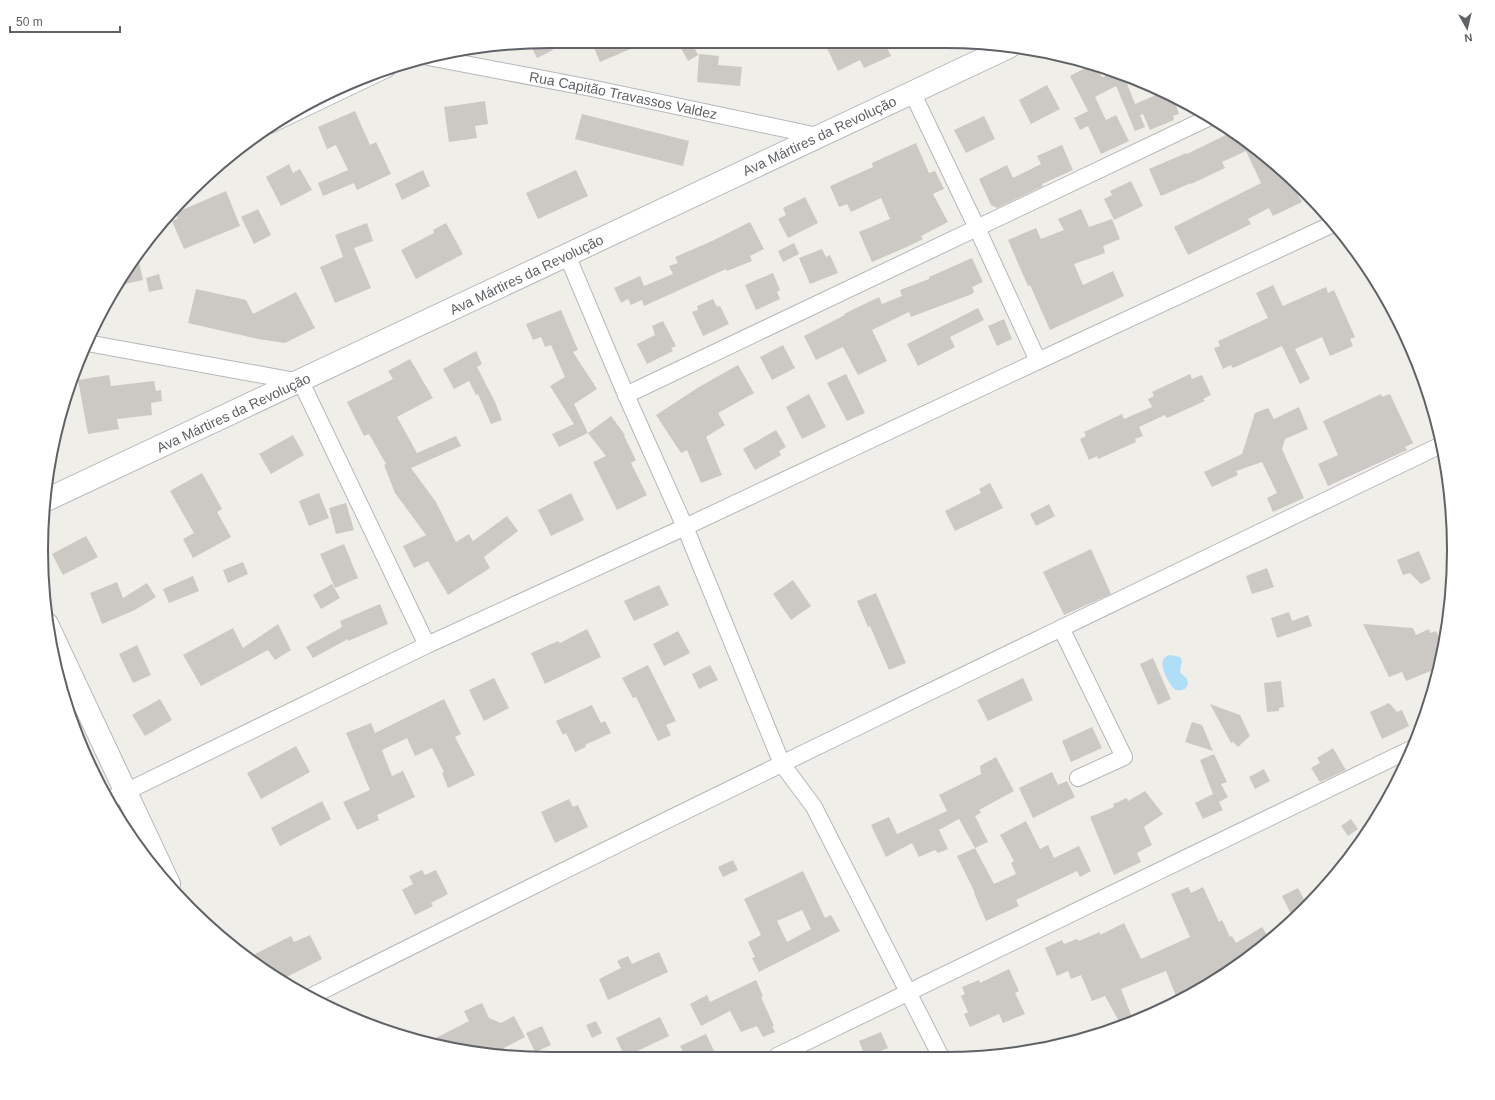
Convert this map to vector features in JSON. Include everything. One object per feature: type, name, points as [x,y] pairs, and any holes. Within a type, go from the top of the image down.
[{"type":"street","name":"Ava Mártires da Revolução","points":[[51,498],[301,382],[1000,51]]},
{"type":"street","name":"Rua Capitão Travassos Valdez","points":[[443,60],[591,88],[818,136]]},
{"type":"street","points":[[912,92],[1038,360]]},
{"type":"street","points":[[626,394],[1205,121]]},
{"type":"street","points":[[118,795],[427,645],[685,527],[1038,360],[1328,226]]},
{"type":"street","points":[[567,255],[685,527],[782,764],[814,807],[938,1052]]},
{"type":"street","points":[[92,345],[301,382],[427,645]]},
{"type":"street","points":[[316,994],[470,916],[1436,447]]},
{"type":"street","points":[[1061,628],[1124,757],[1078,778]]},
{"type":"street","points":[[59,653],[118,795],[155,860]]},
{"type":"street","points":[[785,1052],[1404,752]]},
{"type":"water","points":[[1170,655],[1180,657],[1182,660],[1180,672],[1187,679],[1188,684],[1185,689],[1176,690],[1166,676],[1162,663],[1165,657]]},
{"type":"building","points":[[552,48],[553,50],[537,58],[532,49]]},
{"type":"building","points":[[594,48],[633,48],[600,62]]},
{"type":"building","points":[[681,48],[694,48],[698,55],[688,61]]},
{"type":"building","points":[[827,48],[887,48],[891,56],[864,68],[860,60],[838,71]]},
{"type":"building","points":[[699,54],[719,56],[718,65],[742,67],[740,86],[697,82]]},
{"type":"building","points":[[1085,68],[1100,73],[1102,77],[1107,75],[1126,82],[1135,104],[1156,95],[1176,104],[1179,114],[1173,116],[1174,120],[1150,130],[1143,114],[1140,115],[1145,127],[1135,131],[1116,86],[1095,97],[1106,120],[1116,115],[1129,141],[1101,154],[1088,126],[1080,130],[1074,118],[1088,111],[1070,76]]},
{"type":"building","points":[[1047,85],[1060,109],[1031,124],[1019,100]]},
{"type":"building","points":[[485,101],[488,124],[475,126],[477,138],[449,142],[444,107]]},
{"type":"building","points":[[355,111],[370,145],[376,142],[391,174],[357,190],[354,183],[323,196],[318,183],[348,170],[336,145],[327,149],[318,127]]},
{"type":"building","points":[[582,114],[689,141],[683,166],[575,139]]},
{"type":"building","points":[[984,116],[995,139],[966,153],[954,130]]},
{"type":"building","points":[[1226,135],[1251,152],[1276,173],[1297,192],[1302,202],[1273,216],[1269,208],[1248,219],[1251,224],[1188,255],[1174,227],[1261,183],[1246,151],[1222,162],[1225,168],[1161,196],[1149,169],[1186,153],[1187,154]]},
{"type":"building","points":[[916,143],[929,173],[935,171],[944,189],[933,194],[948,222],[921,236],[923,239],[872,262],[859,232],[890,219],[881,198],[851,212],[847,204],[839,207],[830,186],[873,167],[872,163]]},
{"type":"building","points":[[1062,145],[1073,170],[1042,184],[1043,186],[997,208],[991,205],[979,179],[1007,165],[1013,178],[1041,164],[1037,156]]},
{"type":"building","points":[[289,164],[293,173],[300,169],[312,190],[281,206],[266,177]]},
{"type":"building","points":[[423,170],[430,186],[402,200],[395,184]]},
{"type":"building","points":[[576,170],[588,196],[538,219],[526,193]]},
{"type":"building","points":[[1131,181],[1143,206],[1114,220],[1104,199],[1112,195],[1110,191]]},
{"type":"building","points":[[226,191],[240,226],[184,249],[172,221],[178,218],[176,215],[181,211]]},
{"type":"building","points":[[805,197],[818,223],[788,238],[778,219],[786,215],[783,208]]},
{"type":"building","points":[[258,209],[271,235],[254,244],[241,217]]},
{"type":"building","points":[[1081,209],[1089,227],[1112,219],[1120,239],[1103,246],[1105,253],[1074,264],[1083,285],[1113,271],[1124,296],[1050,330],[1030,285],[1028,286],[1008,240],[1036,228],[1041,239],[1064,230],[1058,219]]},
{"type":"building","points":[[750,222],[764,249],[750,256],[752,261],[727,271],[726,269],[644,306],[642,300],[631,305],[628,299],[621,303],[614,288],[640,276],[644,286],[673,274],[669,266],[678,263],[675,257]]},
{"type":"building","points":[[367,223],[373,241],[354,248],[371,288],[335,303],[320,267],[343,257],[335,235]]},
{"type":"building","points":[[446,223],[463,254],[416,279],[401,250],[434,233],[433,230]]},
{"type":"building","points":[[794,243],[799,254],[783,262],[778,251]]},
{"type":"building","points":[[822,249],[826,257],[830,255],[838,273],[810,284],[799,258]]},
{"type":"building","points":[[972,258],[983,282],[972,287],[974,292],[972,294],[911,317],[909,312],[872,330],[887,361],[858,375],[843,347],[816,360],[804,336],[879,297],[882,304],[902,296],[900,290],[929,279],[929,277]]},
{"type":"building","points":[[139,262],[143,280],[125,284]]},
{"type":"building","points":[[773,273],[780,290],[777,292],[780,299],[756,310],[745,285]]},
{"type":"building","points":[[159,274],[163,289],[149,292],[146,278]]},
{"type":"building","points":[[1273,285],[1283,306],[1326,287],[1328,293],[1334,290],[1355,337],[1350,339],[1353,346],[1330,356],[1322,337],[1295,349],[1310,379],[1300,384],[1282,346],[1233,368],[1231,365],[1223,369],[1214,348],[1220,346],[1218,341],[1268,318],[1256,293]]},
{"type":"building","points":[[196,289],[246,300],[253,314],[296,292],[315,328],[285,343],[258,339],[188,323]]},
{"type":"building","points":[[713,299],[717,307],[720,306],[729,324],[703,336],[692,312],[698,310],[697,306]]},
{"type":"building","points":[[978,308],[984,320],[950,337],[955,347],[918,366],[907,344]]},
{"type":"building","points":[[561,310],[578,350],[573,352],[597,389],[574,404],[588,433],[559,447],[552,434],[574,424],[550,386],[565,377],[551,345],[545,347],[541,337],[533,340],[526,324]]},
{"type":"building","points":[[1004,319],[1012,339],[997,346],[988,326]]},
{"type":"building","points":[[663,321],[676,346],[671,348],[673,351],[647,364],[637,344],[655,335],[652,326]]},
{"type":"building","points":[[783,345],[795,368],[772,380],[760,357]]},
{"type":"building","points":[[476,351],[482,364],[477,367],[495,402],[502,420],[491,424],[478,394],[476,395],[469,381],[454,389],[443,369]]},
{"type":"building","points":[[410,359],[433,398],[397,417],[417,453],[456,436],[461,446],[411,468],[436,502],[456,542],[469,534],[473,541],[507,516],[518,531],[484,557],[490,568],[448,595],[428,561],[414,568],[403,546],[426,535],[395,493],[384,465],[386,464],[369,434],[364,436],[347,402],[393,379],[388,371]]},
{"type":"building","points":[[738,365],[754,393],[718,413],[725,425],[706,437],[722,475],[701,483],[687,450],[681,453],[656,415],[699,387]]},
{"type":"building","points":[[846,374],[865,413],[847,421],[827,383]]},
{"type":"building","points":[[1190,374],[1192,379],[1202,375],[1211,395],[1203,399],[1205,401],[1167,418],[1165,415],[1139,427],[1143,436],[1135,439],[1136,442],[1098,459],[1097,456],[1089,460],[1080,439],[1086,436],[1084,432],[1122,414],[1124,419],[1152,407],[1148,399],[1154,396],[1152,392]]},
{"type":"building","points":[[109,375],[111,386],[154,381],[156,391],[161,390],[162,401],[151,403],[152,415],[117,419],[119,429],[88,434],[78,380]]},
{"type":"building","points":[[809,394],[826,427],[802,439],[786,407]]},
{"type":"building","points":[[1381,394],[1382,397],[1390,394],[1413,443],[1405,447],[1407,450],[1328,486],[1318,464],[1338,455],[1323,421]]},
{"type":"building","points":[[1299,407],[1308,429],[1285,439],[1282,449],[1304,498],[1273,512],[1267,498],[1277,493],[1262,462],[1236,471],[1238,475],[1212,487],[1204,472],[1242,454],[1255,413],[1268,408],[1274,419]]},
{"type":"building","points":[[611,416],[625,435],[624,436],[636,460],[631,463],[647,495],[617,510],[593,462],[606,456],[588,433]]},
{"type":"building","points":[[776,430],[786,447],[779,451],[781,455],[755,470],[743,449]]},
{"type":"building","points":[[293,435],[304,455],[271,474],[259,454]]},
{"type":"building","points":[[202,473],[222,509],[217,512],[231,537],[193,558],[183,539],[194,533],[170,491]]},
{"type":"building","points":[[990,483],[1003,508],[955,531],[945,511],[981,493],[979,489]]},
{"type":"building","points":[[319,493],[329,518],[309,526],[299,501]]},
{"type":"building","points":[[571,493],[584,520],[551,536],[538,510]]},
{"type":"building","points":[[346,503],[354,530],[336,534],[329,508]]},
{"type":"building","points":[[1049,504],[1055,516],[1036,526],[1030,514]]},
{"type":"building","points":[[86,536],[98,557],[63,575],[52,554]]},
{"type":"building","points":[[344,544],[358,578],[335,588],[320,554]]},
{"type":"building","points":[[1091,549],[1111,594],[1064,615],[1043,572]]},
{"type":"building","points":[[1419,551],[1431,579],[1421,584],[1410,573],[1403,575],[1397,560]]},
{"type":"building","points":[[243,562],[248,574],[228,583],[223,570]]},
{"type":"building","points":[[1267,568],[1274,587],[1252,594],[1246,576]]},
{"type":"building","points":[[193,576],[199,591],[169,603],[163,589]]},
{"type":"building","points":[[793,580],[811,606],[791,620],[773,594]]},
{"type":"building","points":[[117,582],[123,598],[147,583],[156,597],[135,610],[102,624],[90,593]]},
{"type":"building","points":[[332,584],[340,598],[321,609],[313,595]]},
{"type":"building","points":[[659,585],[669,605],[634,621],[624,601]]},
{"type":"building","points":[[876,593],[906,663],[889,670],[870,626],[868,627],[857,601]]},
{"type":"building","points":[[380,604],[388,624],[348,641],[348,639],[313,658],[306,647],[342,627],[340,621]]},
{"type":"building","points":[[1289,612],[1292,621],[1308,615],[1312,626],[1277,638],[1271,618]]},
{"type":"building","points":[[278,624],[291,650],[275,660],[268,650],[201,686],[183,655],[233,628],[243,648]]},
{"type":"building","points":[[1363,624],[1413,628],[1416,635],[1429,629],[1430,633],[1436,631],[1439,637],[1432,670],[1406,681],[1402,672],[1389,677]]},
{"type":"building","points":[[587,629],[601,657],[545,684],[531,653],[558,641],[560,643]]},
{"type":"building","points":[[678,631],[690,653],[664,666],[653,644]]},
{"type":"building","points":[[137,645],[151,675],[133,683],[119,654]]},
{"type":"building","points":[[1153,658],[1171,699],[1158,705],[1140,664]]},
{"type":"building","points":[[648,665],[676,721],[666,725],[671,735],[658,741],[636,697],[633,698],[622,678]]},
{"type":"building","points":[[710,665],[718,680],[699,689],[692,674]]},
{"type":"building","points":[[494,678],[509,708],[484,721],[469,690]]},
{"type":"building","points":[[1023,678],[1033,700],[988,721],[977,700]]},
{"type":"building","points":[[1281,681],[1284,707],[1279,708],[1279,711],[1267,712],[1264,683]]},
{"type":"building","points":[[160,699],[172,720],[145,736],[132,715]]},
{"type":"building","points":[[444,699],[461,734],[455,737],[475,775],[448,788],[442,773],[444,772],[432,748],[415,756],[407,738],[382,750],[392,776],[403,771],[415,797],[377,815],[379,820],[357,830],[343,802],[370,790],[346,733],[371,723],[375,733]]},
{"type":"building","points":[[1389,703],[1397,712],[1402,710],[1409,726],[1382,739],[1370,712]]},
{"type":"building","points":[[1210,704],[1240,715],[1250,736],[1238,747],[1233,742],[1231,743]]},
{"type":"building","points":[[592,705],[601,723],[605,721],[611,733],[585,745],[586,747],[575,752],[566,733],[563,735],[556,721]]},
{"type":"building","points":[[1192,722],[1202,725],[1213,751],[1185,742]]},
{"type":"building","points":[[1092,727],[1102,748],[1071,762],[1062,741]]},
{"type":"building","points":[[296,746],[310,772],[261,799],[247,773]]},
{"type":"building","points":[[1333,748],[1346,770],[1320,782],[1311,768],[1320,763],[1317,758]]},
{"type":"building","points":[[1214,754],[1227,782],[1221,784],[1228,797],[1219,802],[1223,810],[1203,819],[1195,803],[1213,794],[1200,760]]},
{"type":"building","points":[[996,757],[1014,791],[979,810],[981,813],[975,816],[988,842],[975,848],[959,819],[939,830],[948,849],[938,853],[935,850],[919,857],[912,843],[886,857],[871,825],[889,817],[897,834],[947,811],[939,795],[981,774],[980,766]]},
{"type":"building","points":[[1264,769],[1270,781],[1255,789],[1249,777]]},
{"type":"building","points":[[1052,772],[1058,785],[1067,781],[1075,797],[1033,818],[1019,788]]},
{"type":"building","points":[[1145,791],[1163,814],[1144,827],[1152,845],[1137,853],[1141,862],[1114,875],[1090,817],[1114,807],[1113,804],[1127,798],[1128,801]]},
{"type":"building","points":[[569,799],[573,807],[578,805],[588,827],[555,843],[541,812]]},
{"type":"building","points":[[322,801],[331,819],[280,846],[271,828]]},
{"type":"building","points":[[1351,819],[1358,829],[1348,836],[1341,826]]},
{"type":"building","points":[[1026,821],[1040,849],[1048,845],[1054,858],[1079,846],[1091,871],[1080,877],[1077,871],[1016,900],[1019,906],[986,921],[975,893],[957,856],[975,848],[994,884],[1016,874],[1011,863],[1014,861],[1000,835]]},
{"type":"building","points":[[733,860],[738,870],[723,877],[718,867]]},
{"type":"building","points":[[422,870],[425,875],[436,870],[448,894],[431,903],[433,906],[415,915],[402,890],[413,884],[409,876]]},
{"type":"building","points":[[803,871],[825,918],[831,915],[840,931],[759,972],[752,958],[755,957],[748,942],[761,935],[744,899]],"holes":[[[802,910],[811,929],[787,942],[777,921]]]},
{"type":"building","points":[[1188,887],[1191,893],[1203,887],[1219,922],[1222,920],[1230,937],[1232,936],[1236,943],[1262,927],[1267,935],[1224,967],[1196,985],[1176,996],[1166,971],[1121,989],[1132,1016],[1119,1021],[1105,996],[1092,1001],[1081,975],[1071,979],[1068,971],[1057,976],[1045,948],[1062,940],[1064,944],[1077,939],[1079,941],[1100,932],[1100,935],[1124,923],[1141,959],[1190,937],[1171,894]]},
{"type":"building","points":[[1298,888],[1304,900],[1291,913],[1282,896]]},
{"type":"building","points":[[310,935],[322,959],[287,977],[256,957],[255,954],[291,936],[294,942]]},
{"type":"building","points":[[659,952],[668,972],[608,1000],[599,979],[621,968],[617,961],[628,956],[632,964]]},
{"type":"building","points":[[1009,969],[1019,991],[1015,993],[1025,1014],[1003,1023],[999,1014],[970,1027],[964,1014],[968,1012],[961,996],[965,994],[962,987],[979,980],[980,983]]},
{"type":"building","points":[[756,980],[775,1032],[763,1037],[757,1026],[741,1032],[730,1011],[701,1026],[690,1004],[707,995],[710,1002]]},
{"type":"building","points":[[482,1003],[489,1018],[501,1023],[514,1016],[525,1037],[504,1048],[505,1050],[484,1048],[435,1038],[469,1021],[464,1011]]},
{"type":"building","points":[[660,1017],[669,1036],[635,1052],[623,1052],[616,1038]]},
{"type":"building","points":[[596,1021],[602,1033],[592,1038],[586,1025]]},
{"type":"building","points":[[542,1026],[551,1045],[535,1052],[526,1033]]},
{"type":"building","points":[[881,1032],[888,1048],[878,1052],[863,1052],[859,1041]]},
{"type":"building","points":[[706,1034],[715,1052],[683,1052],[680,1046]]}]
